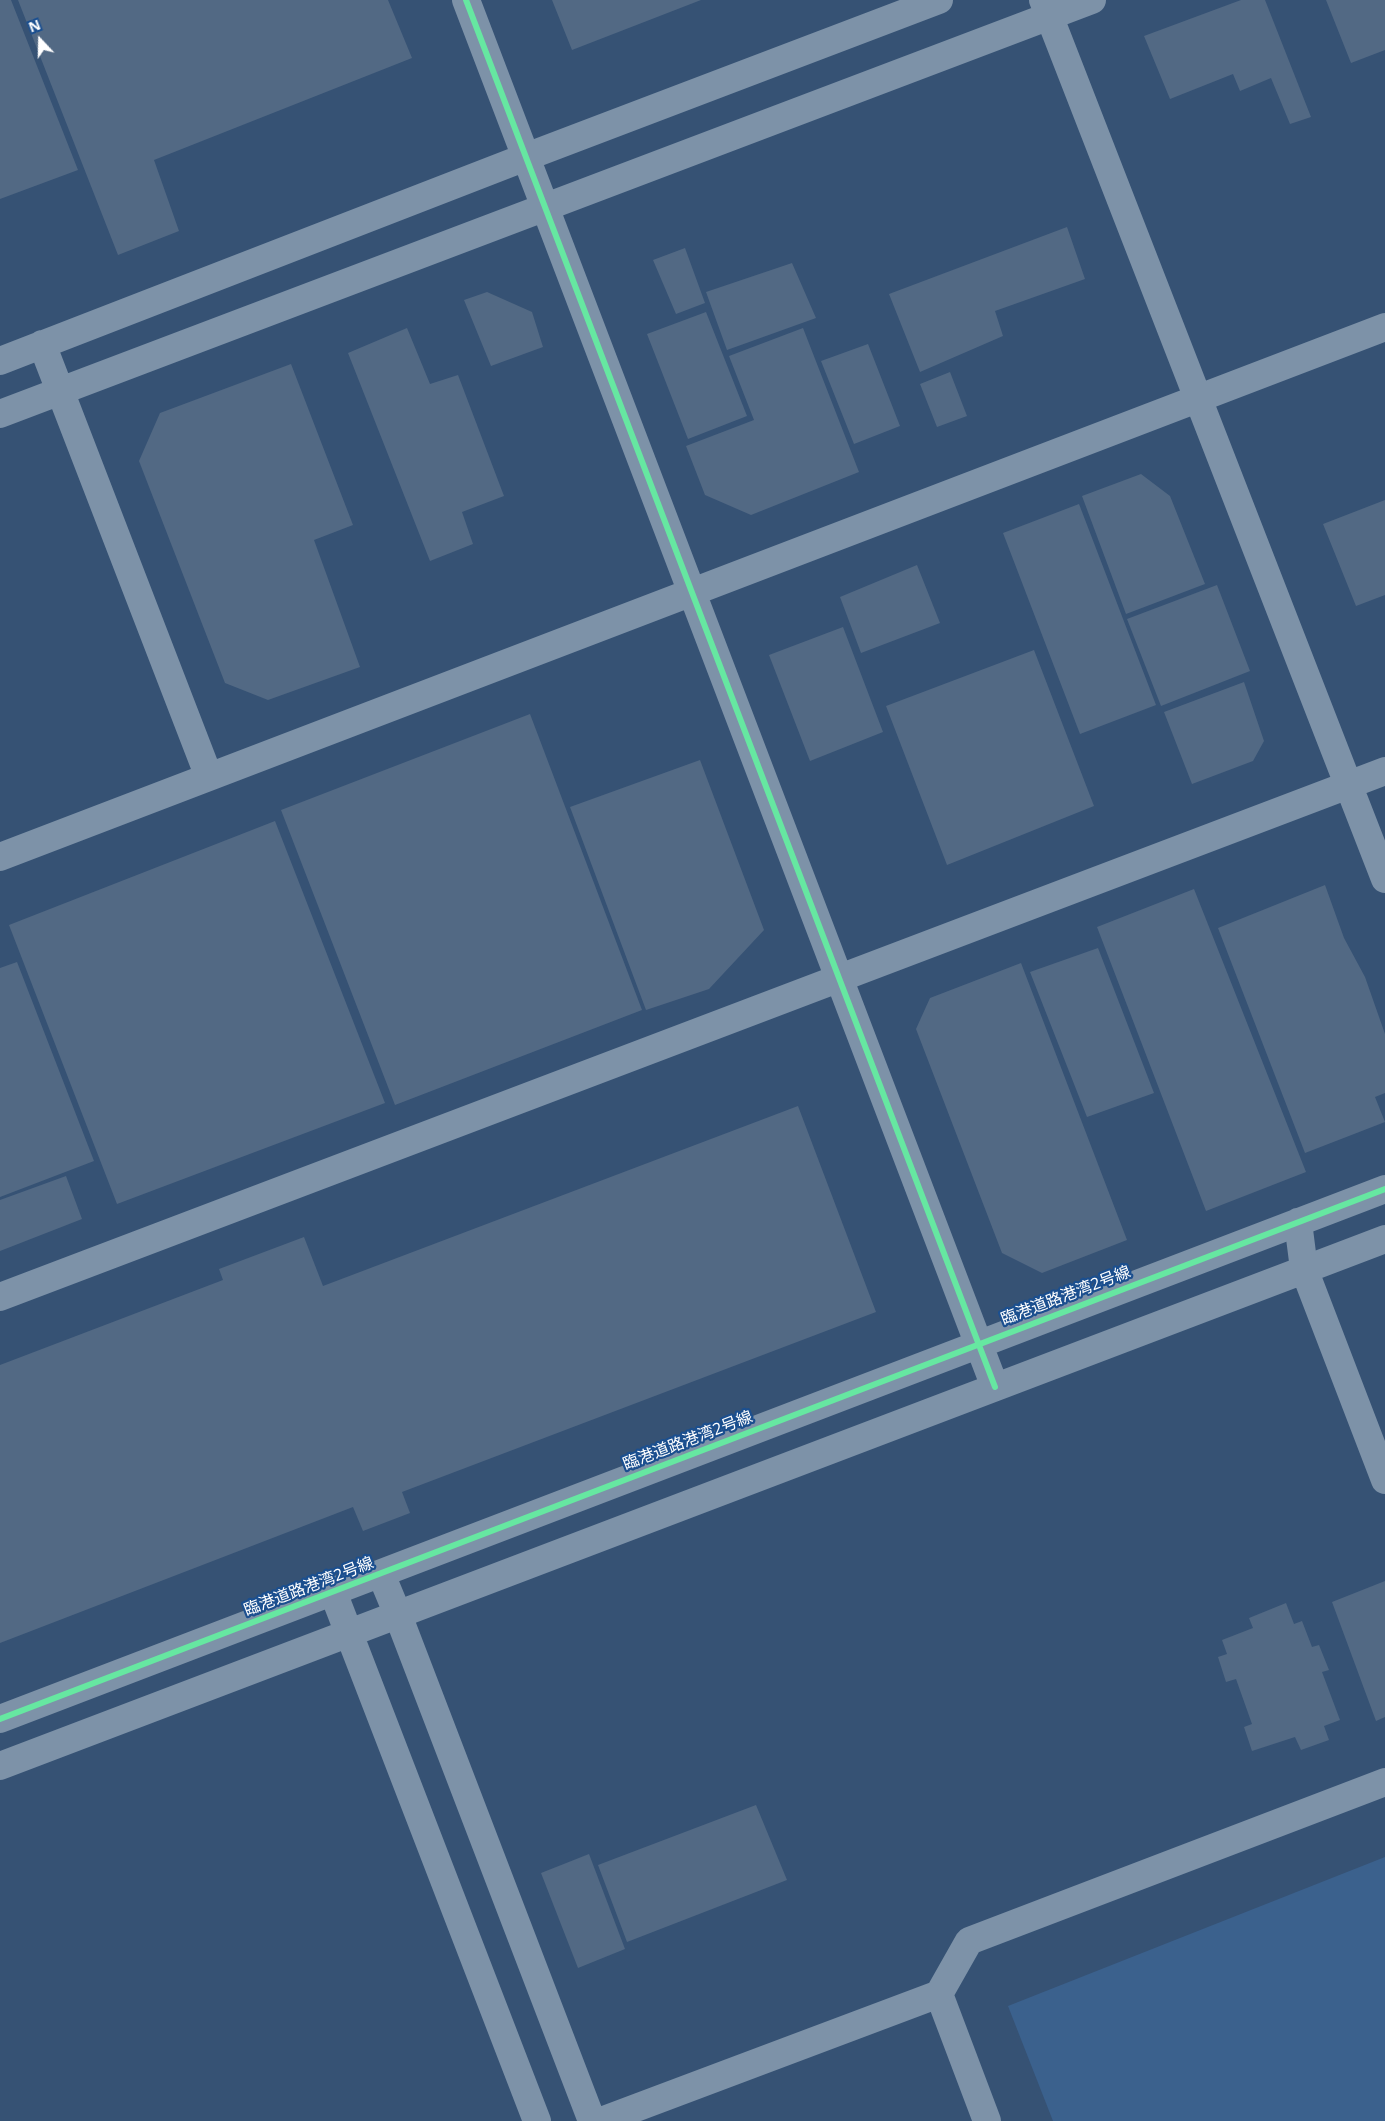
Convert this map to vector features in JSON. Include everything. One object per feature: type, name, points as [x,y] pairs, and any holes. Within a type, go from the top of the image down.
[{"type":"street","points":[[466,0],[995,1387]]},
{"type":"street","points":[[0,361],[526,157],[939,0]]},
{"type":"street","points":[[0,414],[545,207],[1046,8],[1092,0]]},
{"type":"street","points":[[1046,8],[1385,879]]},
{"type":"street","points":[[0,857],[1385,327]]},
{"type":"street","points":[[42,344],[210,777]]},
{"type":"street","points":[[0,1297],[1385,770]]},
{"type":"street","name":"臨港道路港湾2号線","points":[[0,1720],[1385,1189]]},
{"type":"street","points":[[1298,1222],[1304,1269],[1385,1480]]},
{"type":"street","points":[[0,1766],[1385,1239]]},
{"type":"street","points":[[381,1574],[592,2121]]},
{"type":"street","points":[[333,1592],[537,2121]]},
{"type":"street","points":[[601,2121],[939,1994],[968,1941],[1385,1782]]},
{"type":"street","points":[[939,1994],[987,2121]]},
{"type":"water","points":[[1385,1857],[1385,2121],[1053,2121],[1008,2006]]},
{"type":"building","points":[[0,0],[11,0],[78,170],[0,199]]},
{"type":"building","points":[[18,0],[388,0],[412,58],[154,160],[179,231],[118,255]]},
{"type":"building","points":[[552,0],[701,0],[572,50]]},
{"type":"building","points":[[1241,0],[1265,0],[1311,117],[1290,124],[1271,78],[1240,91],[1233,74],[1170,99],[1144,36]]},
{"type":"building","points":[[1326,0],[1385,0],[1385,50],[1351,63]]},
{"type":"building","points":[[1067,227],[1085,279],[995,311],[1003,336],[920,372],[889,294]]},
{"type":"building","points":[[685,248],[705,303],[676,314],[653,260]]},
{"type":"building","points":[[792,263],[816,318],[727,350],[706,292]]},
{"type":"building","points":[[487,292],[532,312],[543,347],[491,366],[464,300]]},
{"type":"building","points":[[706,312],[747,416],[688,439],[647,334]]},
{"type":"building","points":[[407,328],[430,384],[458,375],[504,496],[462,512],[473,544],[430,561],[348,353]]},
{"type":"building","points":[[803,328],[859,472],[751,515],[705,495],[686,446],[754,420],[729,356]]},
{"type":"building","points":[[868,344],[900,426],[854,444],[821,361]]},
{"type":"building","points":[[291,364],[353,525],[314,540],[360,667],[268,700],[225,683],[139,461],[160,413]]},
{"type":"building","points":[[950,372],[967,416],[937,427],[920,384]]},
{"type":"building","points":[[1141,474],[1170,496],[1205,584],[1126,614],[1082,496]]},
{"type":"building","points":[[1385,500],[1385,595],[1356,606],[1323,524]]},
{"type":"building","points":[[1079,504],[1156,705],[1080,734],[1003,533]]},
{"type":"building","points":[[917,565],[940,623],[861,653],[840,597]]},
{"type":"building","points":[[1217,585],[1250,671],[1161,706],[1127,619]]},
{"type":"building","points":[[843,627],[883,732],[810,761],[769,655]]},
{"type":"building","points":[[1034,650],[1094,806],[947,865],[886,706]]},
{"type":"building","points":[[1244,682],[1264,741],[1253,761],[1192,784],[1164,712]]},
{"type":"building","points":[[530,714],[642,1010],[395,1105],[281,810]]},
{"type":"building","points":[[700,760],[764,930],[709,989],[646,1010],[570,807]]},
{"type":"building","points":[[275,821],[385,1103],[117,1204],[9,925]]},
{"type":"building","points":[[1325,885],[1344,938],[1365,977],[1385,1034],[1385,1093],[1375,1097],[1385,1122],[1305,1153],[1218,928]]},
{"type":"building","points":[[1194,889],[1306,1172],[1206,1211],[1097,927]]},
{"type":"building","points":[[1098,948],[1154,1093],[1087,1117],[1030,972]]},
{"type":"building","points":[[17,962],[94,1161],[0,1197],[0,968]]},
{"type":"building","points":[[1021,963],[1127,1240],[1042,1273],[1002,1253],[916,1029],[930,998]]},
{"type":"building","points":[[798,1106],[876,1312],[402,1492],[410,1513],[363,1531],[353,1507],[0,1643],[0,1365],[223,1280],[219,1269],[304,1237],[323,1286]]},
{"type":"building","points":[[66,1176],[82,1219],[0,1251],[0,1200]]},
{"type":"building","points":[[1385,1581],[1385,1717],[1376,1721],[1332,1602]]},
{"type":"building","points":[[1286,1603],[1294,1624],[1302,1621],[1312,1647],[1319,1645],[1329,1670],[1322,1672],[1340,1720],[1324,1726],[1329,1740],[1301,1750],[1295,1737],[1252,1751],[1244,1727],[1252,1724],[1236,1679],[1226,1682],[1218,1657],[1227,1654],[1222,1640],[1253,1628],[1249,1618]]},
{"type":"building","points":[[756,1805],[787,1880],[627,1942],[598,1865]]},
{"type":"building","points":[[589,1854],[625,1949],[578,1968],[541,1873]]},
{"type":"cycle path","points":[[466,0],[995,1387]]},
{"type":"cycle path","points":[[0,1719],[1385,1189]]}]
